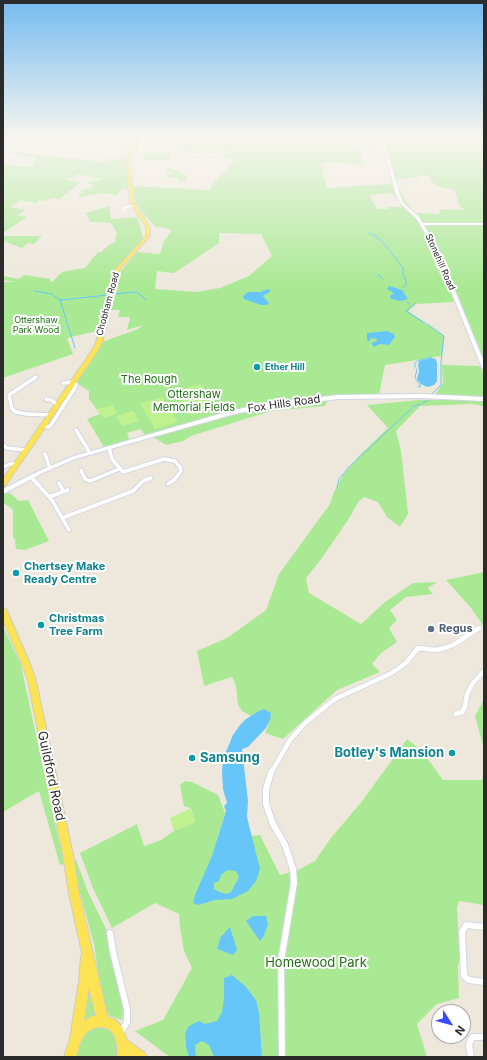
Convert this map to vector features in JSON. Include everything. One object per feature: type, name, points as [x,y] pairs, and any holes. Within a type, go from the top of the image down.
[{"type":"main road","points":[[131,187],[132,202],[135,206]]},
{"type":"main road","name":"Chobham Road","points":[[3,484],[92,356],[98,343],[118,269],[146,238],[149,230],[135,206]]},
{"type":"main road","name":"Guildford Road","points":[[3,611],[32,681],[85,945],[101,1014],[104,1021]]},
{"type":"main road","name":"Guildford Road","points":[[70,1057],[75,1040],[86,976],[85,945]]},
{"type":"main road","points":[[75,1040],[87,1025],[98,1021],[104,1021],[112,1024],[122,1039],[141,1057]]},
{"type":"main road","points":[[122,1039],[123,1057]]},
{"type":"street","name":"Stonehill Road","points":[[396,187],[401,201],[422,224],[436,249],[484,368]]},
{"type":"street","points":[[123,211],[124,208],[135,206]]},
{"type":"street","points":[[422,224],[484,224]]},
{"type":"street","points":[[36,376],[13,391],[7,397],[12,409],[16,412],[51,415]]},
{"type":"street","points":[[63,383],[72,383]]},
{"type":"street","name":"Chobham Road","points":[[43,426],[51,425],[76,386],[76,384],[72,383]]},
{"type":"street","name":"Fox Hills Road","points":[[3,492],[50,468],[90,453],[238,411],[277,404],[338,397],[422,396],[484,399]]},
{"type":"street","points":[[46,399],[51,400],[54,404],[58,405]]},
{"type":"street","points":[[76,430],[90,453]]},
{"type":"street","points":[[3,445],[8,448],[26,450]]},
{"type":"street","points":[[109,448],[112,459],[124,472],[159,460],[171,459],[178,464],[181,471],[168,484]]},
{"type":"street","points":[[45,454],[50,468]]},
{"type":"street","points":[[3,467],[10,464],[16,464]]},
{"type":"street","points":[[81,470],[85,479],[90,481],[120,468]]},
{"type":"street","points":[[31,477],[50,497],[69,530]]},
{"type":"street","points":[[62,518],[133,491],[143,481],[152,478]]},
{"type":"street","points":[[50,497],[66,491],[59,483]]},
{"type":"street","points":[[282,1057],[281,961],[294,883],[292,869],[284,845],[273,824],[266,804],[266,788],[271,771],[278,757],[295,734],[305,723],[335,699],[392,673],[407,662],[418,648],[436,650],[445,648],[453,645],[479,628]]},
{"type":"street","points":[[456,714],[462,712],[465,707],[467,694],[484,671]]},
{"type":"street","points":[[484,927],[466,925],[462,932],[464,976],[469,980],[484,982]]},
{"type":"street","points":[[110,933],[113,952],[127,1009],[127,1022],[122,1039]]},
{"type":"street","points":[[471,1057],[469,1045],[470,1040],[472,1037],[484,1037]]},
{"type":"green space","points":[[3,187],[75,187],[59,199],[52,198],[46,201],[40,200],[36,203],[21,200],[10,207],[26,210],[17,215],[27,217],[3,233]]},
{"type":"green space","points":[[92,187],[129,187],[129,190],[122,189],[117,195],[101,193],[79,198],[77,197],[82,196],[78,194],[85,192],[78,190],[90,189]]},
{"type":"green space","points":[[133,187],[210,190],[211,187],[398,187],[407,203],[412,208],[401,203],[391,193],[370,195],[377,209],[405,207],[416,213],[440,214],[439,209],[464,210],[458,203],[455,190],[442,187],[484,187],[484,359],[452,285],[444,260],[438,261],[454,302],[416,304],[408,311],[444,336],[442,356],[385,365],[379,395],[263,405],[145,436],[141,429],[127,433],[130,441],[104,447],[87,419],[100,414],[89,399],[89,391],[75,382],[102,342],[138,329],[143,325],[127,330],[130,317],[118,317],[120,310],[111,310],[118,275],[137,252],[160,254],[164,241],[172,230],[155,226],[147,218],[136,203]],"holes":[[[219,233],[261,234],[272,256],[249,276],[220,288],[197,292],[155,289],[157,271],[174,273],[219,243]]]},
{"type":"green space","name":"Ottershaw Park Wood","points":[[109,206],[111,219],[138,217],[143,239],[114,270],[107,301],[97,331],[67,338],[73,354],[3,378],[3,282],[15,282],[3,280],[3,276],[19,279],[24,275],[51,279],[50,281],[52,282],[62,272],[85,268],[98,252],[100,253],[109,245],[116,242],[115,238],[117,233],[111,223],[90,222],[86,213]]},
{"type":"green space","points":[[3,236],[42,236],[34,244],[28,243],[22,248],[3,241]]},
{"type":"green space","points":[[442,365],[480,366],[484,375],[484,397],[434,396],[443,383]]},
{"type":"green space","name":"Ottershaw Memorial Fields","points":[[201,384],[217,408],[191,415],[176,391]]},
{"type":"green space","points":[[162,397],[178,422],[155,429],[140,404]]},
{"type":"green space","points":[[328,399],[325,406],[271,411],[191,436],[183,441],[166,445],[153,437],[233,414],[273,406]]},
{"type":"green space","points":[[419,400],[484,400],[484,409],[483,406],[471,404],[420,406],[396,431],[401,451],[408,514],[400,527],[387,517],[378,502],[364,497],[359,501],[322,558],[306,578],[309,593],[361,624],[385,602],[413,583],[437,582],[428,588],[433,594],[406,597],[390,610],[397,620],[389,628],[397,642],[381,653],[372,664],[380,672],[337,690],[283,739],[265,733],[270,720],[259,711],[251,716],[242,711],[238,705],[236,686],[232,677],[204,686],[197,651],[227,638],[266,610],[279,574],[330,504],[334,492],[343,475],[359,456],[388,428],[367,405]]},
{"type":"green space","points":[[113,405],[117,414],[103,418],[97,409]]},
{"type":"green space","points":[[133,411],[139,421],[122,426],[116,416]]},
{"type":"green space","points":[[10,493],[19,501],[28,500],[49,541],[25,550],[16,549],[15,540],[13,537],[13,510],[3,502],[3,494]]},
{"type":"green space","points":[[484,572],[484,627],[471,608],[446,580]]},
{"type":"green space","points":[[3,626],[21,665],[64,864],[60,865],[39,791],[3,812]]},
{"type":"green space","points":[[484,699],[484,749],[475,716]]},
{"type":"green space","name":"Homewood Park","points":[[407,739],[422,751],[443,780],[482,780],[484,773],[484,905],[459,901],[457,908],[460,959],[458,965],[459,998],[437,1004],[431,1004],[431,1010],[417,1024],[427,1057],[170,1057],[135,1031],[163,1020],[192,968],[184,951],[179,914],[155,903],[112,928],[93,888],[80,853],[137,824],[144,846],[161,840],[174,831],[195,822],[191,808],[184,806],[180,785],[185,781],[192,782],[218,795],[225,813],[217,840],[260,835],[280,875],[298,870],[315,861],[330,839],[363,800]]},
{"type":"green space","points":[[191,808],[195,822],[174,831],[170,818]]},
{"type":"green space","points":[[71,859],[76,860],[88,892],[107,931],[110,955],[122,1002],[122,1020],[110,1016],[104,1009],[94,945]]},
{"type":"green space","points":[[88,979],[95,1016],[88,1018],[81,1024]]},
{"type":"green space","points":[[100,1027],[107,1029],[116,1039],[118,1046],[117,1057],[75,1057],[82,1037],[88,1031]]},
{"type":"water","points":[[389,286],[402,290],[408,299],[400,301],[391,299],[390,296],[394,293],[387,289]]},
{"type":"water","points":[[268,289],[271,291],[263,296],[269,303],[267,305],[261,305],[244,299],[243,296],[248,292],[260,292]]},
{"type":"water","points":[[387,331],[394,334],[395,337],[389,345],[380,344],[374,347],[371,343],[377,341],[377,339],[371,338],[369,342],[367,340],[367,333]]},
{"type":"water","points":[[431,358],[436,359],[437,381],[434,385],[427,387],[421,384],[417,379],[419,371],[418,365],[419,361]]},
{"type":"water","points":[[264,709],[271,713],[270,720],[266,728],[248,747],[242,749],[248,801],[247,817],[260,869],[256,881],[248,891],[232,899],[215,900],[198,905],[193,903],[195,895],[212,856],[226,811],[224,806],[227,803],[223,789],[222,772],[223,759],[233,735],[240,725],[246,719]],"holes":[[[227,870],[236,871],[239,877],[231,892],[227,894],[214,889],[214,883],[219,881],[221,875]]]},
{"type":"water","points":[[253,916],[266,916],[268,924],[264,936],[260,941],[246,921]]},
{"type":"water","points":[[230,927],[237,950],[233,955],[217,949],[220,938]]},
{"type":"water","points":[[232,975],[245,986],[256,1000],[259,1013],[262,1057],[214,1057],[209,1045],[202,1041],[195,1045],[196,1057],[189,1057],[186,1047],[185,1033],[189,1026],[199,1021],[205,1024],[217,1021],[222,1012],[224,978]]},
{"type":"waterway","points":[[369,233],[377,236]]},
{"type":"waterway","points":[[375,237],[381,240],[403,268],[403,275],[406,281]]},
{"type":"waterway","points":[[378,275],[383,279]]},
{"type":"waterway","points":[[403,287],[406,285],[406,282]]},
{"type":"waterway","points":[[35,291],[52,294],[60,300]]},
{"type":"waterway","points":[[113,294],[137,292],[146,300]]},
{"type":"waterway","points":[[60,300],[108,295]]},
{"type":"waterway","points":[[60,300],[75,348]]},
{"type":"waterway","points":[[415,304],[406,311],[425,323]]},
{"type":"waterway","points":[[427,324],[444,336],[441,362]]},
{"type":"waterway","points":[[415,367],[415,363],[417,361],[431,357]]},
{"type":"waterway","points":[[431,395],[441,385],[441,363]]},
{"type":"waterway","points":[[417,369],[415,378],[421,386],[418,387]]},
{"type":"waterway","points":[[423,403],[428,400]]},
{"type":"waterway","points":[[412,407],[421,404]]},
{"type":"waterway","points":[[337,488],[339,479],[349,467],[411,409]]},
{"type":"place","name":"Ether Hill","points":[[257,367]]},
{"type":"place","name":"Chertsey Make Ready Centre","points":[[16,573]]},
{"type":"place","name":"Christmas Tree Farm","points":[[41,625]]},
{"type":"place","name":"Regus","points":[[431,629]]},
{"type":"place","name":"Botley's Mansion","points":[[452,753]]},
{"type":"place","name":"Samsung","points":[[192,758]]},
{"type":"park label","name":"The Rough","points":[[149,380]]}]
